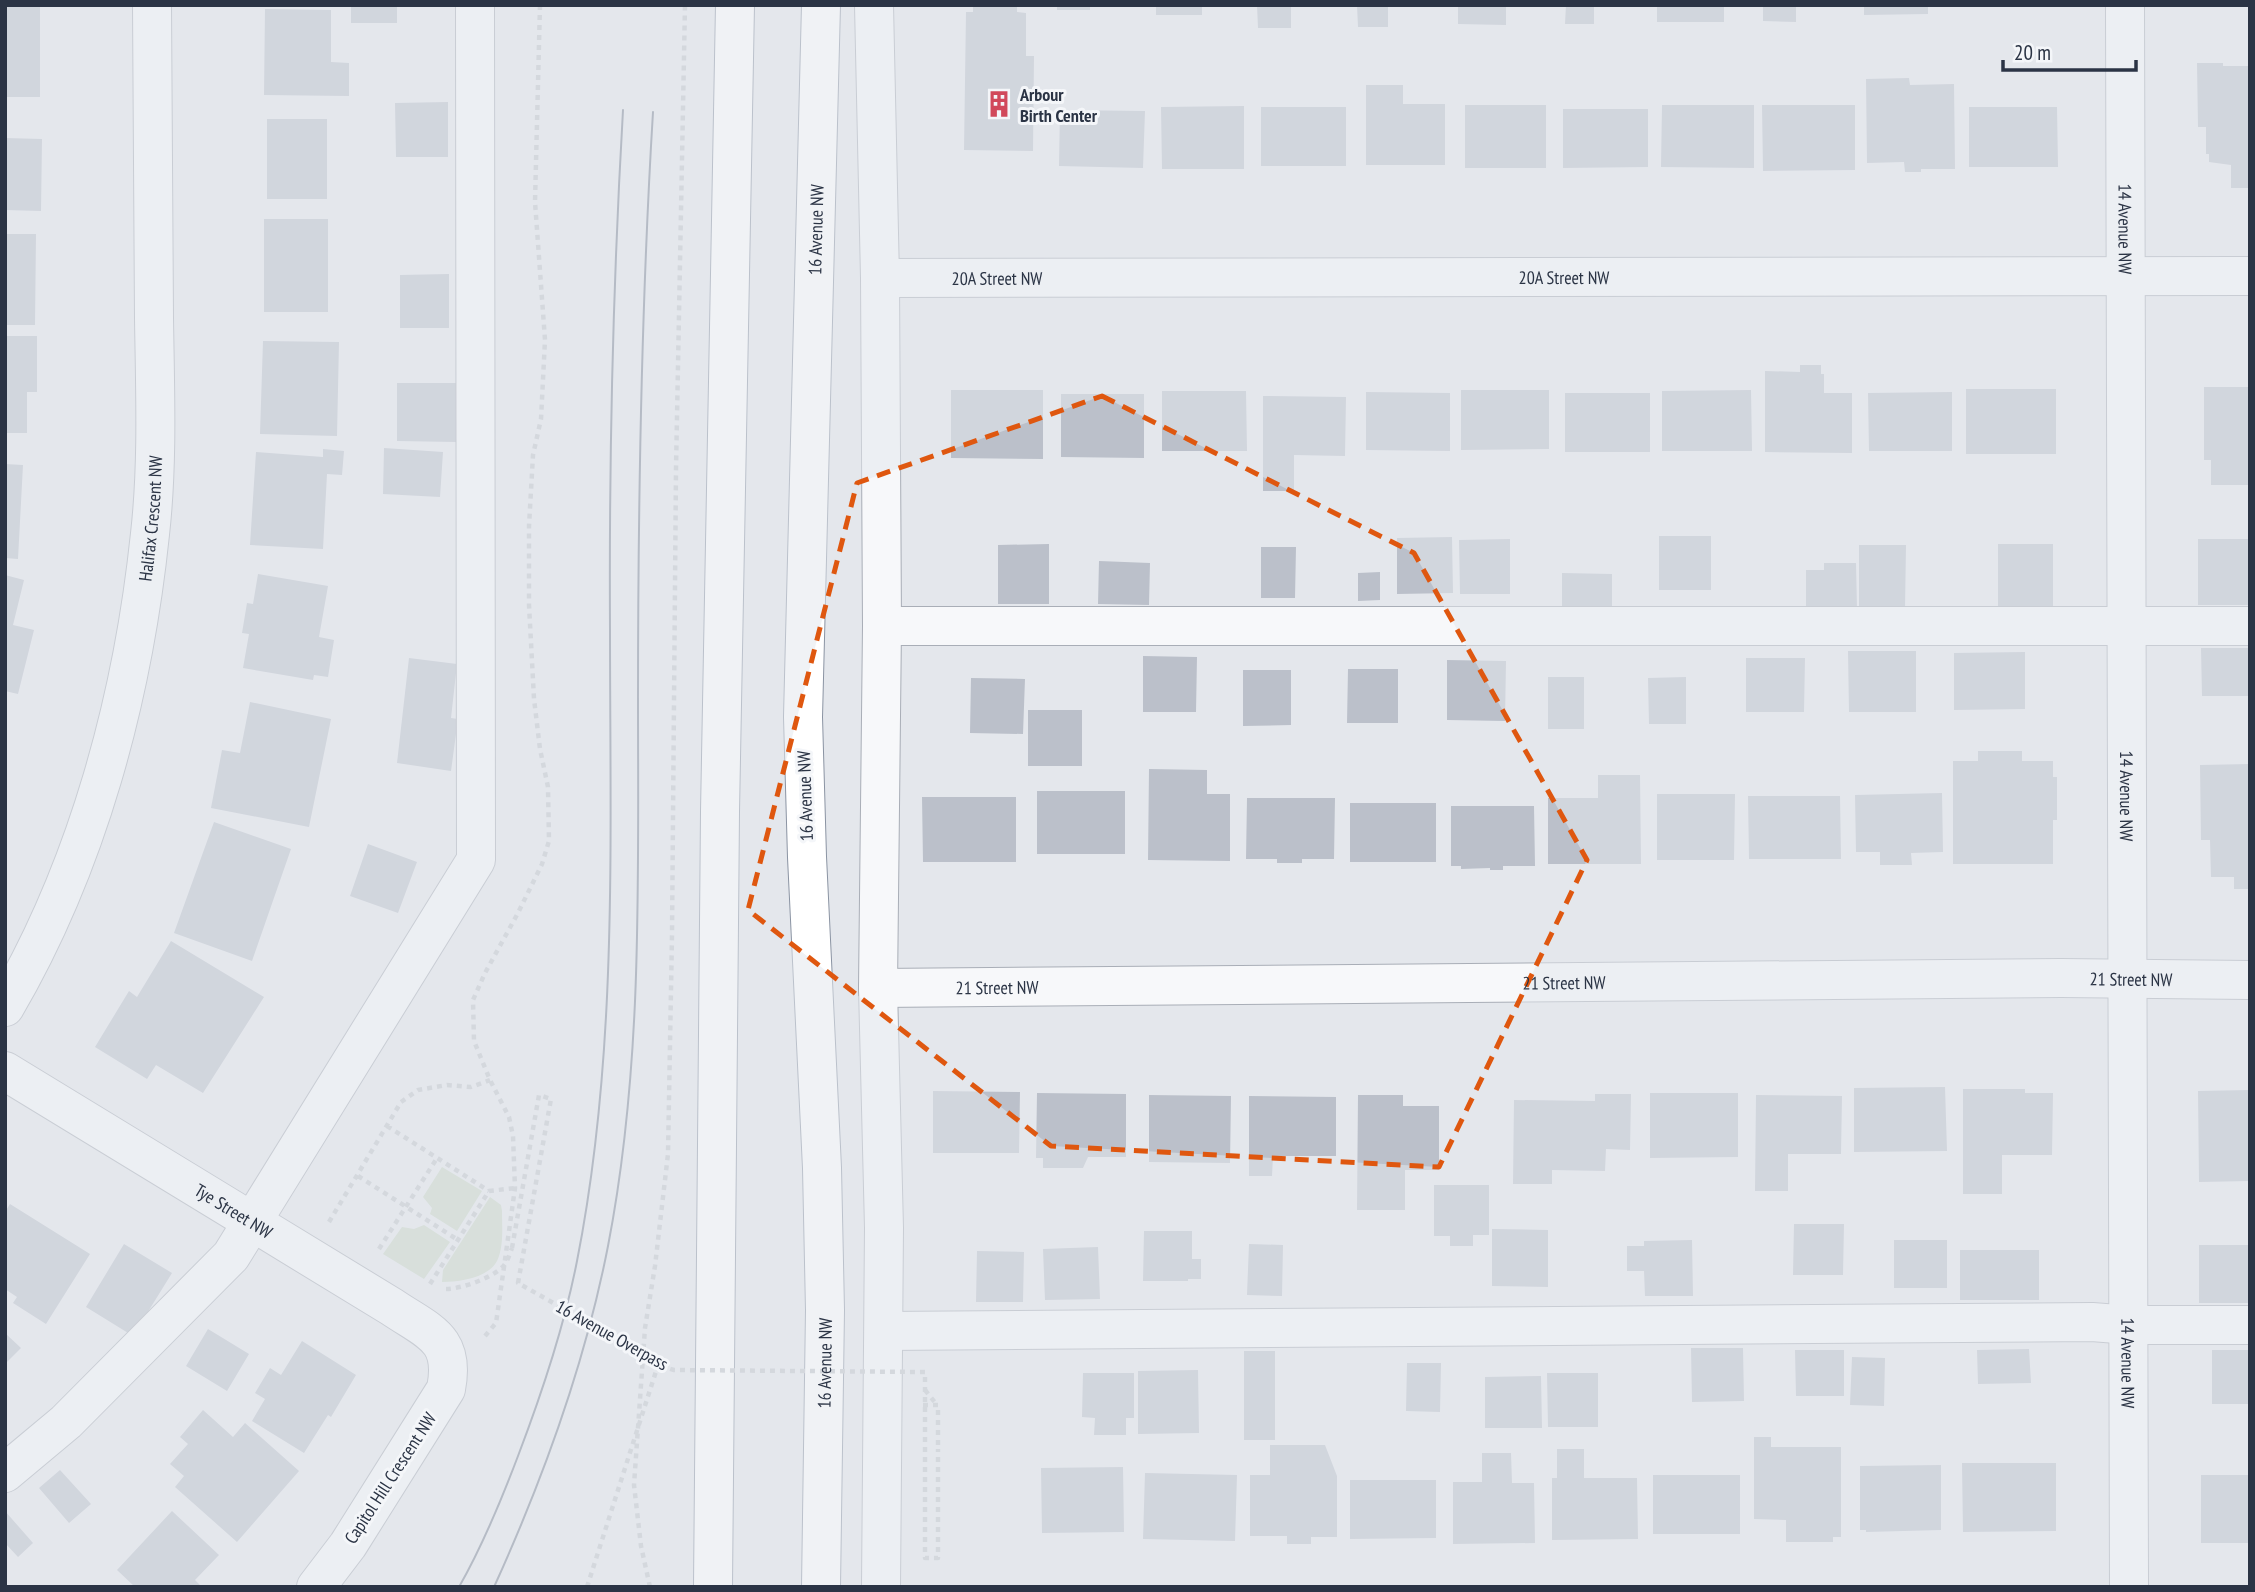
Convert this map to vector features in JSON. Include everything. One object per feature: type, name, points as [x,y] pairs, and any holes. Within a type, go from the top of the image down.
[{"type":"highway","points":[[713,1587],[720,799],[735,5]]},
{"type":"highway","name":"16 Avenue NW","points":[[821,5],[803,717],[822,1168],[825,1310],[821,1587]]},
{"type":"street","name":"Halifax Crescent NW","points":[[5,1007],[21,980],[52,913],[80,844],[122,701],[139,617],[150,532],[155,447],[152,5]]},
{"type":"street","points":[[5,1473],[66,1422],[230,1256],[253,1223],[476,860],[475,5]]},
{"type":"street","points":[[874,5],[880,278],[882,626],[878,988],[884,1228],[881,1587]]},
{"type":"street","name":"14 Avenue NW","points":[[2125,5],[2129,1587]]},
{"type":"street","name":"20A Street NW","points":[[880,278],[2250,276]]},
{"type":"street","points":[[882,626],[2250,626]]},
{"type":"street","name":"21 Street NW","points":[[878,988],[2061,978],[2250,980]]},
{"type":"street","name":"Tye Street NW","points":[[5,1071],[392,1307],[440,1340],[449,1362]]},
{"type":"street","points":[[884,1331],[2078,1322],[2250,1325]]},
{"type":"street","name":"Capitol Hill Crescent NW","points":[[316,1587],[348,1545],[446,1390],[449,1362]]},
{"type":"path","points":[[485,1336],[496,1323],[515,1188],[513,1136],[509,1117],[474,1041],[473,1000],[542,864],[549,841],[548,787],[534,699],[529,605],[529,526],[533,455],[541,419],[545,340],[535,202],[540,5]]},
{"type":"path","points":[[650,1587],[640,1546],[634,1485],[645,1328],[668,1154],[673,907],[676,469],[685,5]]},
{"type":"path","points":[[326,1225],[401,1102],[418,1090],[447,1085],[471,1087],[490,1080]]},
{"type":"path","name":"16 Avenue Overpass","points":[[504,1266],[512,1248],[539,1095],[551,1099],[518,1283],[626,1343],[658,1365],[674,1370],[925,1372],[925,1558],[938,1558],[938,1449]]},
{"type":"path","points":[[387,1126],[489,1191],[515,1188]]},
{"type":"path","points":[[374,1256],[437,1158]]},
{"type":"path","points":[[358,1176],[458,1240]]},
{"type":"path","points":[[489,1191],[427,1289],[454,1289],[492,1274],[504,1266]]},
{"type":"path","points":[[587,1587],[658,1365]]},
{"type":"highlighted area","points":[[1102,396],[1414,553],[1587,860],[1439,1167],[1051,1146],[748,910],[857,483]]},
{"type":"green space","points":[[442,1167],[482,1191],[457,1231],[430,1214],[432,1208],[423,1197]]},
{"type":"green space","points":[[490,1197],[501,1205],[502,1211],[502,1243],[497,1261],[480,1275],[442,1282],[443,1270]]},
{"type":"green space","points":[[424,1225],[450,1242],[424,1279],[383,1254],[402,1227],[414,1229]]},
{"type":"building","points":[[351,5],[397,5],[397,23],[351,23]]},
{"type":"building","name":"Arbour Birth Center","points":[[973,5],[1017,5],[1017,12],[1026,13],[1026,56],[1034,56],[1033,151],[964,150],[966,12],[973,12]]},
{"type":"building","points":[[1057,5],[1090,5],[1090,10],[1057,10]]},
{"type":"building","points":[[1156,5],[1202,5],[1202,15],[1156,15]]},
{"type":"building","points":[[1257,5],[1291,5],[1291,28],[1258,28]]},
{"type":"building","points":[[1357,5],[1388,5],[1388,27],[1358,27]]},
{"type":"building","points":[[1458,5],[1506,5],[1506,25],[1458,24]]},
{"type":"building","points":[[1566,5],[1594,5],[1594,24],[1565,24]]},
{"type":"building","points":[[1657,5],[1724,5],[1724,22],[1657,22]]},
{"type":"building","points":[[1763,5],[1796,5],[1796,22],[1763,21]]},
{"type":"building","points":[[1864,5],[1928,5],[1928,14],[1864,15]]},
{"type":"building","points":[[5,7],[40,7],[40,97],[5,97]]},
{"type":"building","points":[[265,9],[331,10],[331,62],[349,63],[349,96],[264,95]]},
{"type":"building","points":[[2197,63],[2250,66],[2250,188],[2231,188],[2231,165],[2209,162],[2209,154],[2206,154],[2206,127],[2198,127]]},
{"type":"building","points":[[1909,78],[1910,85],[1954,84],[1955,169],[1905,172],[1904,162],[1867,163],[1866,79]]},
{"type":"building","points":[[1366,85],[1403,85],[1403,104],[1445,104],[1445,165],[1366,165]]},
{"type":"building","points":[[448,102],[448,157],[396,157],[395,103]]},
{"type":"building","points":[[1465,105],[1546,105],[1546,168],[1465,168]]},
{"type":"building","points":[[1662,105],[1754,105],[1754,168],[1661,167]]},
{"type":"building","points":[[1762,105],[1855,105],[1855,170],[1763,171]]},
{"type":"building","points":[[1244,106],[1244,169],[1162,169],[1161,107]]},
{"type":"building","points":[[1261,107],[1346,107],[1346,166],[1261,166]]},
{"type":"building","points":[[1969,107],[2057,107],[2058,167],[1969,167]]},
{"type":"building","points":[[1563,109],[1648,109],[1648,167],[1563,168]]},
{"type":"building","points":[[1060,110],[1145,111],[1143,168],[1059,166]]},
{"type":"building","points":[[267,119],[327,119],[327,199],[267,199]]},
{"type":"building","points":[[5,138],[42,139],[41,211],[5,210]]},
{"type":"building","points":[[264,219],[328,219],[328,312],[264,312]]},
{"type":"building","points":[[5,234],[36,234],[35,325],[5,325]]},
{"type":"building","points":[[449,274],[449,328],[400,328],[400,275]]},
{"type":"building","points":[[5,336],[37,336],[37,392],[27,392],[27,433],[5,433]]},
{"type":"building","points":[[263,341],[339,342],[337,436],[260,434]]},
{"type":"building","points":[[1800,365],[1821,365],[1824,393],[1852,393],[1852,453],[1765,452],[1765,371],[1800,372]]},
{"type":"building","points":[[397,383],[456,383],[456,442],[397,441]]},
{"type":"building","points":[[2204,387],[2250,387],[2250,485],[2211,485],[2211,460],[2204,460]]},
{"type":"building","points":[[1966,389],[2056,389],[2056,454],[1966,454]]},
{"type":"building","points":[[951,390],[1043,390],[1043,459],[951,458]]},
{"type":"building","points":[[1461,390],[1549,390],[1549,449],[1461,450]]},
{"type":"building","points":[[1751,390],[1752,451],[1662,451],[1662,391]]},
{"type":"building","points":[[1162,391],[1246,391],[1247,451],[1162,451]]},
{"type":"building","points":[[1366,392],[1450,393],[1450,451],[1366,450]]},
{"type":"building","points":[[1952,392],[1952,451],[1869,451],[1868,393]]},
{"type":"building","points":[[1565,393],[1650,393],[1650,452],[1565,452]]},
{"type":"building","points":[[1061,394],[1144,394],[1144,458],[1061,457]]},
{"type":"building","points":[[1263,396],[1346,397],[1345,456],[1294,455],[1294,491],[1263,491]]},
{"type":"building","points":[[384,448],[443,452],[440,497],[383,494]]},
{"type":"building","points":[[323,449],[344,451],[342,475],[327,474],[323,549],[250,545],[256,452],[323,457]]},
{"type":"building","points":[[5,464],[23,465],[18,559],[5,558]]},
{"type":"building","points":[[1659,536],[1711,536],[1711,590],[1659,590]]},
{"type":"building","points":[[1452,537],[1453,593],[1397,594],[1397,538]]},
{"type":"building","points":[[1510,539],[1510,594],[1460,594],[1459,540]]},
{"type":"building","points":[[2198,539],[2250,539],[2250,605],[2198,605]]},
{"type":"building","points":[[1049,544],[1049,604],[998,604],[998,545]]},
{"type":"building","points":[[1998,544],[2053,544],[2053,607],[1998,607]]},
{"type":"building","points":[[1859,545],[1906,545],[1905,609],[1859,608]]},
{"type":"building","points":[[1261,547],[1296,547],[1295,598],[1261,598]]},
{"type":"building","points":[[1099,561],[1150,563],[1149,605],[1098,604]]},
{"type":"building","points":[[1824,563],[1856,563],[1857,609],[1806,609],[1806,570],[1824,570]]},
{"type":"building","points":[[1380,572],[1380,600],[1358,601],[1358,573]]},
{"type":"building","points":[[1562,573],[1612,574],[1612,607],[1562,606]]},
{"type":"building","points":[[258,574],[328,586],[319,637],[334,640],[328,677],[314,675],[313,680],[243,668],[249,634],[242,633],[247,603],[253,604]]},
{"type":"building","points":[[5,575],[24,580],[13,625],[34,630],[18,694],[5,691]]},
{"type":"building","points":[[2201,648],[2250,648],[2250,696],[2202,696]]},
{"type":"building","points":[[1848,651],[1916,651],[1916,712],[1849,712]]},
{"type":"building","points":[[2025,652],[2025,709],[1954,710],[1954,653]]},
{"type":"building","points":[[1143,656],[1197,657],[1196,712],[1143,712]]},
{"type":"building","points":[[409,658],[457,664],[451,718],[458,719],[451,771],[397,763]]},
{"type":"building","points":[[1746,658],[1805,658],[1804,712],[1746,712]]},
{"type":"building","points":[[1447,660],[1506,661],[1505,721],[1447,720]]},
{"type":"building","points":[[1348,669],[1398,669],[1398,723],[1347,723]]},
{"type":"building","points":[[1243,670],[1291,670],[1291,725],[1243,726]]},
{"type":"building","points":[[1548,677],[1584,677],[1584,729],[1548,729]]},
{"type":"building","points":[[1686,677],[1686,724],[1649,724],[1648,678]]},
{"type":"building","points":[[971,678],[1025,679],[1023,734],[970,733]]},
{"type":"building","points":[[250,702],[331,719],[309,827],[211,808],[222,750],[240,753]]},
{"type":"building","points":[[1028,710],[1082,710],[1082,766],[1028,766]]},
{"type":"building","points":[[1978,751],[2022,751],[2022,761],[2053,761],[2053,777],[2057,777],[2057,820],[2053,820],[2053,864],[1953,864],[1953,761],[1978,761]]},
{"type":"building","points":[[2250,764],[2250,889],[2234,889],[2234,877],[2211,877],[2210,840],[2201,840],[2200,765]]},
{"type":"building","points":[[1149,769],[1207,770],[1207,794],[1230,794],[1230,861],[1148,860]]},
{"type":"building","points":[[1598,775],[1640,775],[1641,864],[1548,864],[1548,798],[1598,798]]},
{"type":"building","points":[[1037,791],[1125,791],[1125,854],[1037,854]]},
{"type":"building","points":[[1942,793],[1943,852],[1911,853],[1912,865],[1880,865],[1880,852],[1856,852],[1855,795]]},
{"type":"building","points":[[1657,794],[1735,794],[1734,860],[1657,860]]},
{"type":"building","points":[[1748,796],[1840,796],[1841,859],[1749,859]]},
{"type":"building","points":[[922,797],[1016,797],[1016,862],[923,862]]},
{"type":"building","points":[[1247,798],[1335,798],[1334,859],[1302,859],[1302,863],[1277,863],[1277,859],[1246,859]]},
{"type":"building","points":[[1350,803],[1436,803],[1436,862],[1350,862]]},
{"type":"building","points":[[1451,806],[1534,806],[1535,866],[1503,866],[1503,870],[1490,870],[1451,866]]},
{"type":"building","points":[[214,822],[291,849],[252,961],[174,933]]},
{"type":"building","points":[[368,844],[417,862],[398,913],[350,896]]},
{"type":"building","points":[[171,941],[264,997],[203,1093],[156,1065],[147,1079],[95,1047],[129,991],[137,997]]},
{"type":"building","points":[[1945,1087],[1947,1151],[1854,1152],[1854,1088]]},
{"type":"building","points":[[1963,1089],[2025,1089],[2025,1093],[2053,1093],[2052,1155],[2002,1155],[2002,1194],[1963,1194]]},
{"type":"building","points":[[2250,1090],[2250,1181],[2199,1182],[2198,1091]]},
{"type":"building","points":[[933,1091],[1020,1092],[1019,1153],[933,1153]]},
{"type":"building","points":[[1037,1093],[1126,1094],[1126,1157],[1088,1157],[1083,1168],[1043,1168],[1043,1158],[1036,1158]]},
{"type":"building","points":[[1650,1093],[1738,1093],[1738,1157],[1650,1158]]},
{"type":"building","points":[[1595,1094],[1631,1094],[1630,1150],[1606,1149],[1605,1171],[1552,1170],[1552,1184],[1513,1184],[1514,1100],[1595,1101]]},
{"type":"building","points":[[1149,1095],[1231,1096],[1230,1163],[1149,1162]]},
{"type":"building","points":[[1358,1095],[1403,1095],[1403,1106],[1439,1106],[1439,1170],[1405,1170],[1405,1210],[1357,1210]]},
{"type":"building","points":[[1756,1095],[1842,1096],[1841,1154],[1788,1154],[1788,1191],[1755,1191]]},
{"type":"building","points":[[1249,1096],[1336,1097],[1336,1156],[1273,1156],[1272,1176],[1249,1176]]},
{"type":"building","points":[[1434,1185],[1489,1185],[1489,1235],[1473,1235],[1473,1246],[1450,1246],[1450,1236],[1434,1236]]},
{"type":"building","points":[[10,1204],[90,1254],[46,1324],[13,1303],[17,1297],[5,1289],[5,1212]]},
{"type":"building","points":[[1794,1224],[1844,1224],[1843,1275],[1793,1275]]},
{"type":"building","points":[[1492,1229],[1548,1230],[1548,1287],[1492,1286]]},
{"type":"building","points":[[1144,1231],[1192,1231],[1192,1259],[1201,1259],[1201,1279],[1143,1281]]},
{"type":"building","points":[[1692,1240],[1693,1296],[1645,1296],[1644,1271],[1627,1271],[1627,1246],[1644,1246],[1644,1241]]},
{"type":"building","points":[[1894,1240],[1947,1240],[1947,1288],[1894,1288]]},
{"type":"building","points":[[124,1244],[172,1273],[133,1336],[86,1307]]},
{"type":"building","points":[[1249,1244],[1283,1245],[1282,1296],[1247,1295]]},
{"type":"building","points":[[2199,1245],[2250,1245],[2250,1303],[2199,1303]]},
{"type":"building","points":[[1098,1247],[1100,1299],[1045,1300],[1043,1249]]},
{"type":"building","points":[[1960,1250],[2039,1250],[2039,1300],[1960,1300]]},
{"type":"building","points":[[977,1251],[1024,1252],[1023,1302],[976,1302]]},
{"type":"building","points":[[208,1329],[249,1354],[227,1391],[186,1366]]},
{"type":"building","points":[[5,1333],[21,1348],[5,1364]]},
{"type":"building","points":[[302,1341],[356,1375],[331,1417],[328,1415],[304,1453],[252,1421],[265,1399],[255,1393],[270,1368],[281,1375]]},
{"type":"building","points":[[1691,1348],[1743,1348],[1744,1401],[1692,1402]]},
{"type":"building","points":[[2029,1349],[2031,1383],[1978,1384],[1977,1350]]},
{"type":"building","points":[[1795,1350],[1844,1350],[1844,1396],[1796,1396]]},
{"type":"building","points":[[2212,1350],[2250,1350],[2250,1404],[2212,1404]]},
{"type":"building","points":[[1244,1351],[1275,1351],[1275,1440],[1244,1440]]},
{"type":"building","points":[[1852,1357],[1885,1358],[1884,1406],[1850,1405]]},
{"type":"building","points":[[1407,1363],[1441,1363],[1440,1412],[1406,1411]]},
{"type":"building","points":[[1198,1370],[1199,1433],[1138,1434],[1138,1371]]},
{"type":"building","points":[[1083,1373],[1134,1373],[1134,1418],[1126,1418],[1126,1435],[1094,1435],[1095,1418],[1082,1417]]},
{"type":"building","points":[[1547,1373],[1598,1373],[1598,1427],[1548,1427]]},
{"type":"building","points":[[1541,1376],[1542,1428],[1485,1428],[1485,1377]]},
{"type":"building","points":[[203,1410],[233,1437],[245,1423],[299,1471],[237,1542],[175,1487],[184,1476],[170,1464],[188,1444],[180,1437]]},
{"type":"building","points":[[1754,1437],[1771,1437],[1771,1447],[1841,1447],[1841,1537],[1833,1537],[1833,1542],[1786,1542],[1786,1520],[1754,1519]]},
{"type":"building","points":[[1270,1445],[1325,1445],[1337,1476],[1337,1537],[1311,1537],[1311,1544],[1287,1544],[1287,1536],[1250,1536],[1250,1475],[1270,1475]]},
{"type":"building","points":[[1557,1449],[1584,1449],[1584,1478],[1637,1478],[1638,1539],[1552,1540],[1552,1478],[1557,1478]]},
{"type":"building","points":[[1482,1453],[1511,1453],[1512,1483],[1534,1483],[1535,1543],[1453,1544],[1453,1482],[1482,1482]]},
{"type":"building","points":[[1962,1463],[2056,1463],[2056,1531],[1963,1532]]},
{"type":"building","points":[[1941,1465],[1941,1530],[1860,1530],[1860,1466]]},
{"type":"building","points":[[1123,1467],[1124,1532],[1042,1533],[1041,1468]]},
{"type":"building","points":[[60,1470],[91,1504],[69,1523],[39,1488]]},
{"type":"building","points":[[1145,1473],[1237,1475],[1235,1541],[1143,1539]]},
{"type":"building","points":[[1653,1475],[1740,1475],[1740,1534],[1653,1534]]},
{"type":"building","points":[[2201,1475],[2250,1475],[2250,1543],[2201,1543]]},
{"type":"building","points":[[1350,1480],[1436,1480],[1436,1538],[1350,1539]]},
{"type":"building","points":[[5,1511],[33,1543],[18,1557],[5,1543]]},
{"type":"building","points":[[172,1511],[219,1555],[195,1580],[202,1587],[135,1587],[117,1570]]},
{"type":"tram line","points":[[459,1587],[505,1490],[536,1408],[559,1336],[577,1261],[599,1105],[609,947],[611,435],[623,110]]},
{"type":"tram line","points":[[494,1587],[546,1462],[588,1334],[608,1246],[627,1110],[633,1041],[638,904],[641,405],[653,112]]},
{"type":"place","name":"Arbour Birth Center","points":[[999,104]]}]
